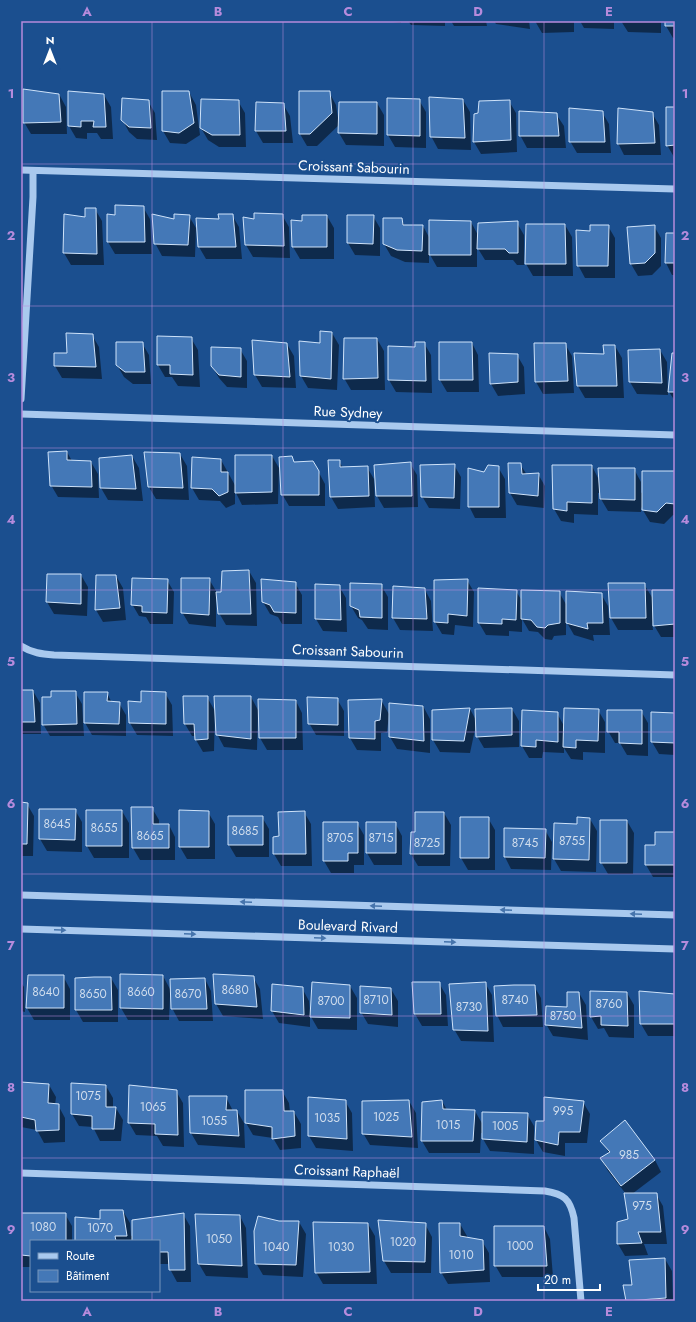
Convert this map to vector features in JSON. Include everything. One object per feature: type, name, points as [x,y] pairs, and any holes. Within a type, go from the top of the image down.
[{"type":"street","name":"Croissant Sabourin","points":[[21,170],[675,190]]},
{"type":"street","points":[[21,399],[33,198],[33,171]]},
{"type":"street","name":"Rue Sydney","points":[[21,414],[675,435]]},
{"type":"street","name":"Croissant Sabourin","points":[[21,646],[28,651],[39,654],[54,655],[675,675]]},
{"type":"street","name":"Boulevard Rivard","points":[[21,895],[675,916]]},
{"type":"street","name":"Boulevard Rivard","points":[[21,929],[675,949]]},
{"type":"street","name":"Croissant Raphaël","points":[[21,1173],[529,1190],[556,1193],[567,1200],[572,1208],[582,1301]]},
{"type":"building","points":[[665,21],[675,21],[675,26],[665,26]]},
{"type":"building","points":[[23,89],[59,94],[61,122],[23,123]]},
{"type":"building","points":[[68,91],[104,94],[106,127],[93,127],[94,121],[81,121],[81,127],[68,126]]},
{"type":"building","points":[[162,91],[189,91],[194,123],[179,133],[162,131]]},
{"type":"building","points":[[299,91],[330,91],[332,113],[310,134],[299,134]]},
{"type":"building","points":[[429,97],[463,99],[465,138],[430,137]]},
{"type":"building","points":[[122,98],[149,100],[151,128],[129,127],[121,120]]},
{"type":"building","points":[[387,98],[420,99],[420,136],[387,135]]},
{"type":"building","points":[[201,99],[239,100],[240,135],[212,135],[200,128]]},
{"type":"building","points":[[510,100],[511,140],[473,142],[474,114],[478,113],[479,101]]},
{"type":"building","points":[[256,102],[284,103],[286,131],[255,131]]},
{"type":"building","points":[[339,102],[377,102],[377,134],[338,133]]},
{"type":"building","points":[[666,107],[675,107],[675,145],[666,146]]},
{"type":"building","points":[[569,108],[603,111],[605,142],[569,142]]},
{"type":"building","points":[[618,108],[653,112],[655,143],[617,144]]},
{"type":"building","points":[[519,111],[557,113],[559,136],[519,136]]},
{"type":"building","points":[[115,205],[144,206],[145,242],[107,242],[107,214],[115,215]]},
{"type":"building","points":[[85,208],[96,208],[97,254],[63,253],[64,214],[85,217]]},
{"type":"building","points":[[254,213],[283,214],[284,246],[245,245],[243,217],[254,219]]},
{"type":"building","points":[[152,214],[174,219],[174,214],[190,215],[188,245],[154,244]]},
{"type":"building","points":[[218,214],[233,214],[236,247],[198,247],[196,218],[219,219]]},
{"type":"building","points":[[302,215],[327,215],[327,247],[292,247],[291,220],[302,221]]},
{"type":"building","points":[[347,215],[374,215],[373,244],[347,243]]},
{"type":"building","points":[[383,218],[402,218],[403,225],[423,225],[422,251],[397,250],[383,244]]},
{"type":"building","points":[[429,220],[471,221],[471,255],[429,255]]},
{"type":"building","points":[[518,221],[518,253],[509,253],[505,249],[477,249],[478,223]]},
{"type":"building","points":[[526,224],[565,224],[566,264],[525,264]]},
{"type":"building","points":[[590,225],[609,225],[608,266],[577,266],[576,230],[590,231]]},
{"type":"building","points":[[655,225],[655,253],[645,263],[630,264],[627,227]]},
{"type":"building","points":[[666,233],[675,233],[675,263],[665,263]]},
{"type":"building","points":[[320,331],[332,332],[331,379],[300,376],[299,341],[320,343]]},
{"type":"building","points":[[66,333],[93,334],[96,367],[54,366],[54,353],[67,353]]},
{"type":"building","points":[[157,336],[192,337],[193,375],[170,374],[170,365],[157,365]]},
{"type":"building","points":[[344,338],[377,338],[378,378],[343,379]]},
{"type":"building","points":[[252,340],[287,343],[290,377],[254,375]]},
{"type":"building","points":[[116,342],[143,342],[145,372],[125,372],[116,365]]},
{"type":"building","points":[[415,342],[425,342],[426,381],[388,380],[388,346],[415,347]]},
{"type":"building","points":[[439,342],[472,342],[473,380],[439,380]]},
{"type":"building","points":[[534,343],[566,343],[568,381],[535,382]]},
{"type":"building","points":[[603,345],[615,345],[617,386],[577,386],[574,353],[604,354]]},
{"type":"building","points":[[211,347],[241,348],[241,377],[219,375],[211,366]]},
{"type":"building","points":[[660,349],[662,383],[629,382],[628,350]]},
{"type":"building","points":[[489,353],[518,354],[518,382],[490,384]]},
{"type":"building","points":[[672,353],[675,353],[675,392],[668,392]]},
{"type":"building","points":[[67,451],[67,460],[91,461],[92,487],[50,486],[48,452]]},
{"type":"building","points":[[144,452],[180,453],[183,488],[148,487]]},
{"type":"building","points":[[132,455],[136,489],[100,488],[99,458]]},
{"type":"building","points":[[235,455],[272,455],[272,492],[235,493]]},
{"type":"building","points":[[292,456],[294,462],[313,461],[319,471],[319,495],[281,495],[279,457]]},
{"type":"building","points":[[192,457],[221,459],[221,472],[228,472],[228,492],[219,496],[212,489],[191,488]]},
{"type":"building","points":[[328,460],[340,460],[340,467],[368,466],[369,496],[330,497]]},
{"type":"building","points":[[411,462],[412,496],[376,496],[374,465]]},
{"type":"building","points":[[508,463],[521,463],[522,474],[539,473],[538,496],[509,493]]},
{"type":"building","points":[[455,464],[454,498],[421,497],[420,465]]},
{"type":"building","points":[[488,465],[499,466],[499,507],[468,507],[468,468],[484,472]]},
{"type":"building","points":[[552,465],[592,465],[592,503],[567,502],[567,511],[553,509]]},
{"type":"building","points":[[598,468],[635,468],[635,500],[600,499]]},
{"type":"building","points":[[642,471],[675,471],[675,504],[666,503],[657,512],[642,510]]},
{"type":"building","points":[[249,570],[251,614],[218,614],[216,592],[221,592],[222,571]]},
{"type":"building","points":[[47,574],[81,574],[81,604],[46,602]]},
{"type":"building","points":[[96,575],[116,575],[120,608],[95,610]]},
{"type":"building","points":[[132,578],[168,579],[167,613],[142,612],[142,606],[131,605]]},
{"type":"building","points":[[181,578],[210,578],[209,615],[181,613]]},
{"type":"building","points":[[261,579],[296,582],[296,613],[274,612],[270,605],[262,602]]},
{"type":"building","points":[[468,579],[467,616],[448,614],[448,623],[434,622],[434,580]]},
{"type":"building","points":[[350,583],[382,584],[382,618],[360,617],[359,610],[350,606]]},
{"type":"building","points":[[608,583],[645,583],[646,618],[610,618]]},
{"type":"building","points":[[315,584],[340,585],[341,620],[315,619]]},
{"type":"building","points":[[393,586],[425,588],[427,619],[392,618]]},
{"type":"building","points":[[478,588],[517,590],[516,620],[502,619],[502,624],[478,623]]},
{"type":"building","points":[[521,590],[560,591],[560,623],[548,625],[545,628],[537,627],[531,620],[521,619]]},
{"type":"building","points":[[652,590],[675,590],[675,624],[653,626]]},
{"type":"building","points":[[566,591],[602,593],[603,623],[587,623],[588,629],[566,623]]},
{"type":"building","points":[[21,690],[33,690],[35,722],[21,722]]},
{"type":"building","points":[[51,691],[76,691],[77,724],[42,725],[42,697],[51,697]]},
{"type":"building","points":[[141,691],[166,692],[166,724],[129,723],[128,701],[141,702]]},
{"type":"building","points":[[84,692],[108,692],[107,701],[120,702],[119,724],[84,723]]},
{"type":"building","points":[[183,696],[208,696],[208,739],[195,740],[194,724],[184,724]]},
{"type":"building","points":[[214,696],[251,696],[251,739],[216,735]]},
{"type":"building","points":[[307,697],[338,698],[338,725],[308,724]]},
{"type":"building","points":[[258,699],[296,700],[296,738],[259,738]]},
{"type":"building","points":[[382,699],[380,720],[375,721],[375,739],[349,738],[348,700]]},
{"type":"building","points":[[389,703],[423,706],[424,741],[389,737]]},
{"type":"building","points":[[470,708],[464,741],[432,740],[432,710]]},
{"type":"building","points":[[512,708],[512,735],[476,737],[475,709]]},
{"type":"building","points":[[564,708],[599,709],[598,741],[576,740],[576,748],[563,747]]},
{"type":"building","points":[[522,710],[558,712],[558,742],[536,740],[536,747],[521,746]]},
{"type":"building","points":[[607,710],[642,710],[642,744],[619,743],[619,732],[607,732]]},
{"type":"building","points":[[651,712],[675,713],[675,743],[651,742]]},
{"type":"building","points":[[21,802],[28,803],[27,844],[21,844]]},
{"type":"building","points":[[131,807],[153,807],[153,824],[169,824],[169,848],[132,848]]},
{"type":"building","points":[[39,809],[76,809],[75,840],[39,839]]},
{"type":"building","points":[[86,810],[122,810],[122,846],[86,846]]},
{"type":"building","points":[[179,810],[209,811],[209,847],[179,847]]},
{"type":"building","points":[[305,811],[306,854],[273,854],[273,837],[279,836],[278,812]]},
{"type":"building","points":[[415,812],[444,812],[444,854],[410,854],[411,832],[415,832]]},
{"type":"building","points":[[228,816],[263,816],[263,845],[228,845]]},
{"type":"building","points":[[460,817],[489,817],[489,858],[460,858]]},
{"type":"building","points":[[577,817],[590,818],[589,860],[553,859],[554,823],[577,824]]},
{"type":"building","points":[[600,820],[627,820],[627,863],[600,863]]},
{"type":"building","points":[[323,822],[358,822],[358,853],[348,853],[348,861],[323,861]]},
{"type":"building","points":[[366,822],[396,822],[396,853],[366,853]]},
{"type":"building","points":[[504,828],[546,829],[545,858],[504,857]]},
{"type":"building","points":[[655,832],[675,832],[675,865],[645,865],[645,845],[655,845]]},
{"type":"building","points":[[120,974],[163,975],[163,1009],[120,1008]]},
{"type":"building","points":[[213,974],[254,976],[257,1007],[215,1004]]},
{"type":"building","points":[[28,975],[64,975],[64,1008],[26,1008]]},
{"type":"building","points":[[111,977],[112,1010],[75,1010],[75,978]]},
{"type":"building","points":[[205,978],[207,1009],[171,1009],[170,979]]},
{"type":"building","points":[[312,982],[350,985],[350,1018],[310,1017]]},
{"type":"building","points":[[412,982],[440,982],[441,1014],[414,1014]]},
{"type":"building","points":[[486,982],[488,1031],[453,1030],[449,984]]},
{"type":"building","points":[[272,984],[303,987],[304,1015],[271,1011]]},
{"type":"building","points":[[535,985],[537,1015],[496,1016],[494,986]]},
{"type":"building","points":[[360,986],[391,988],[392,1015],[360,1013]]},
{"type":"building","points":[[590,991],[627,992],[628,1026],[601,1025],[601,1016],[590,1017]]},
{"type":"building","points":[[639,991],[675,994],[675,1024],[640,1024]]},
{"type":"building","points":[[567,992],[579,992],[582,1028],[545,1025],[546,1006],[567,1007]]},
{"type":"building","points":[[21,1082],[49,1084],[48,1103],[59,1104],[59,1130],[36,1131],[35,1120],[21,1117]]},
{"type":"building","points":[[71,1083],[106,1085],[106,1107],[116,1107],[114,1129],[92,1129],[92,1116],[71,1114]]},
{"type":"building","points":[[129,1085],[177,1090],[178,1135],[155,1134],[155,1124],[128,1123]]},
{"type":"building","points":[[245,1090],[283,1090],[284,1111],[294,1111],[295,1136],[272,1139],[272,1127],[245,1123]]},
{"type":"building","points":[[189,1096],[227,1096],[226,1110],[237,1110],[239,1136],[190,1133]]},
{"type":"building","points":[[308,1097],[346,1100],[347,1139],[308,1136]]},
{"type":"building","points":[[544,1097],[584,1101],[580,1132],[559,1132],[558,1145],[535,1140],[536,1121],[544,1121]]},
{"type":"building","points":[[409,1100],[412,1137],[362,1134],[362,1101]]},
{"type":"building","points":[[442,1100],[443,1109],[475,1110],[473,1141],[421,1141],[422,1102]]},
{"type":"building","points":[[482,1112],[528,1113],[527,1142],[482,1139]]},
{"type":"building","points":[[625,1120],[655,1160],[621,1186],[600,1158],[610,1152],[600,1141]]},
{"type":"building","points":[[624,1193],[657,1193],[661,1232],[638,1232],[642,1243],[617,1244],[617,1222],[628,1219]]},
{"type":"building","points":[[100,1210],[123,1210],[127,1236],[115,1236],[116,1240],[75,1240],[75,1217],[100,1219]]},
{"type":"building","points":[[21,1213],[66,1213],[66,1240],[30,1240],[30,1256],[21,1255]]},
{"type":"building","points":[[184,1213],[185,1270],[169,1270],[168,1252],[160,1252],[160,1240],[132,1240],[132,1220]]},
{"type":"building","points":[[195,1214],[240,1215],[242,1266],[198,1264]]},
{"type":"building","points":[[258,1216],[279,1221],[299,1221],[296,1265],[255,1264],[254,1231]]},
{"type":"building","points":[[378,1220],[426,1223],[425,1262],[383,1261]]},
{"type":"building","points":[[313,1222],[368,1223],[370,1272],[315,1273]]},
{"type":"building","points":[[439,1223],[460,1223],[460,1236],[483,1240],[484,1270],[440,1273]]},
{"type":"building","points":[[494,1226],[544,1226],[547,1266],[494,1266]]},
{"type":"building","points":[[665,1258],[666,1298],[626,1301],[623,1285],[632,1285],[629,1260]]}]
